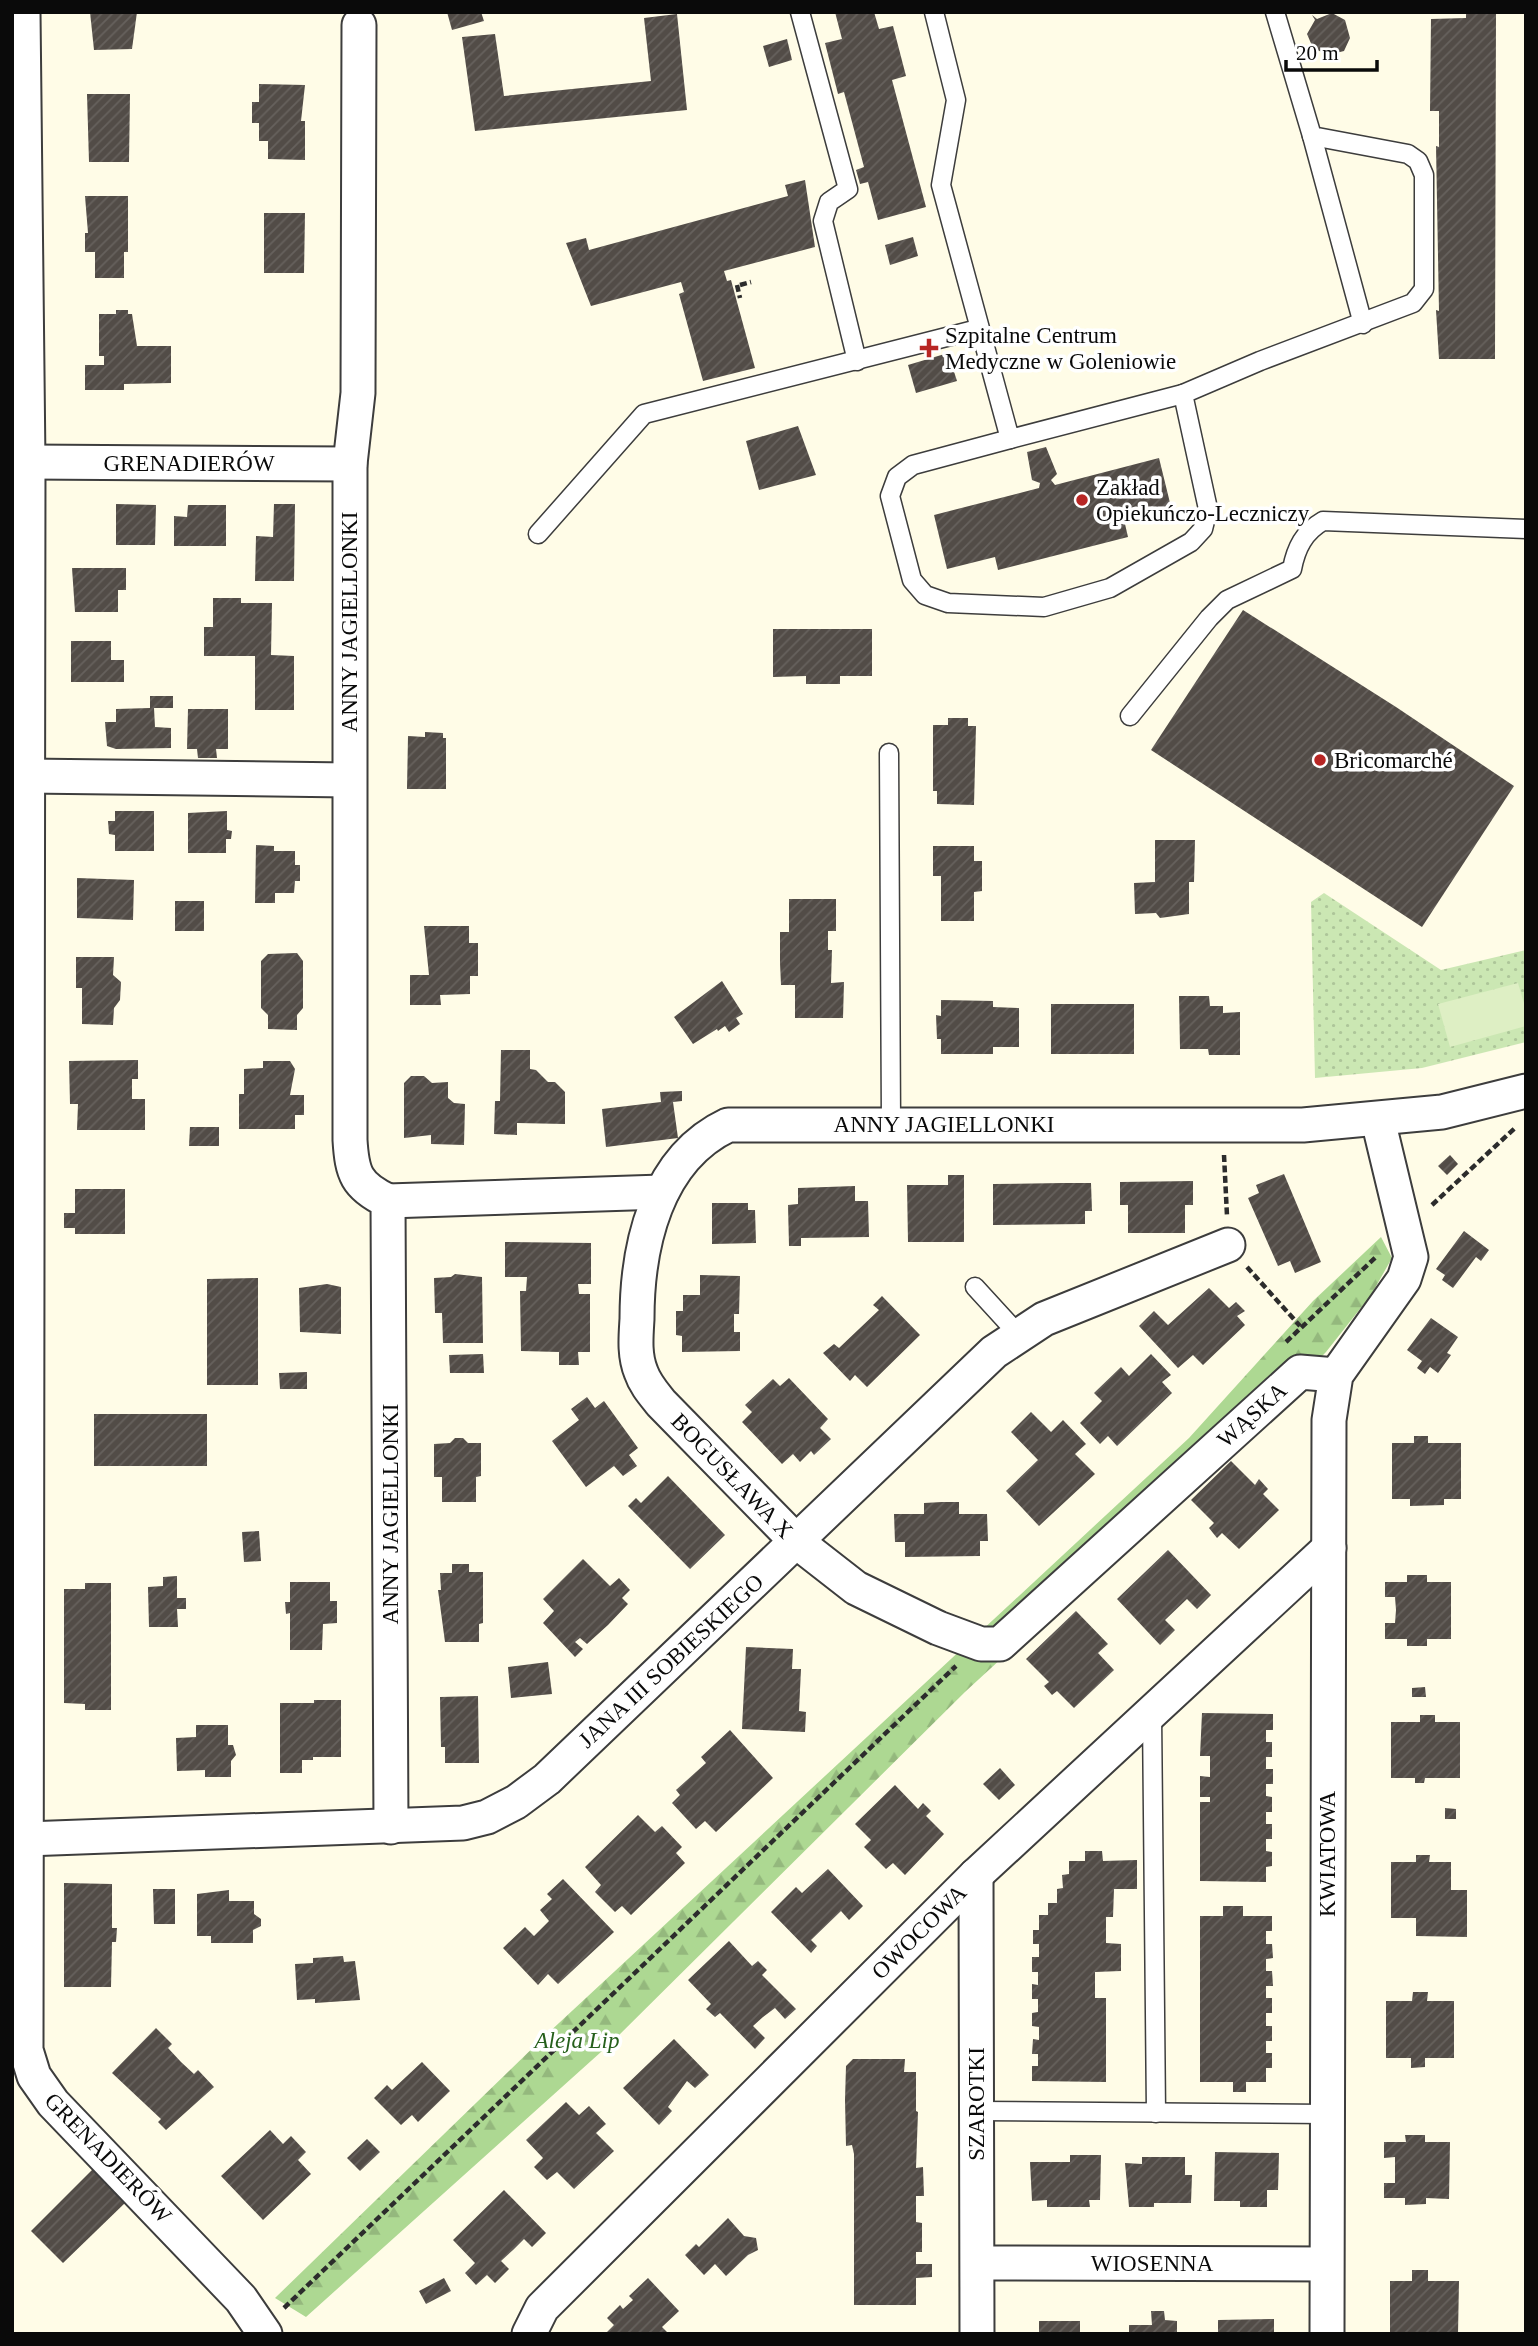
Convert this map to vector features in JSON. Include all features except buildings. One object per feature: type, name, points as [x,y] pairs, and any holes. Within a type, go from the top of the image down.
[{"type":"street","name":"GRENADIERÓW","points":[[23,12],[28,462],[20,655],[27,776],[26,1839],[19,2051],[52,2104],[241,2299],[264,2331]]},
{"type":"street","name":"ANNY JAGIELLONKI","points":[[359,25],[358,393],[350,464],[352,1164],[359,1182],[388,1201],[391,1827]]},
{"type":"street","name":"GRENADIERÓW","points":[[28,462],[350,464]]},
{"type":"street","points":[[27,776],[349,780]]},
{"type":"street","name":"ANNY JAGIELLONKI","points":[[662,1192],[693,1149],[708,1135],[728,1125],[1303,1125],[1442,1112],[1526,1090]]},
{"type":"street","points":[[1336,1375],[1404,1279],[1411,1257],[1378,1120]]},
{"type":"street","points":[[388,1201],[662,1192]]},
{"type":"street","name":"BOGUSŁAWA X","points":[[662,1192],[646,1230],[639,1262],[636,1351],[647,1385],[661,1403],[797,1542],[856,1588],[938,1628],[990,1644]]},
{"type":"street","name":"JANA III SOBIESKIEGO","points":[[26,1839],[391,1827],[463,1823],[487,1817],[516,1802],[547,1779],[994,1352],[1044,1319],[1228,1245]]},
{"type":"street","name":"WĄSKA","points":[[990,1644],[1300,1372],[1336,1375]]},
{"type":"street","name":"KWIATOWA","points":[[1326,2334],[1329,1420],[1336,1375]]},
{"type":"street","name":"OWOCOWA","points":[[529,2334],[542,2308],[976,1875],[1329,1548]]},
{"type":"street","name":"SZAROTKI","points":[[976,1875],[977,2334]]},
{"type":"street","name":"WIOSENNA","points":[[978,2263],[1326,2264]]},
{"type":"lane","points":[[800,12],[848,189],[829,202],[823,221],[857,361]]},
{"type":"lane","points":[[934,12],[956,100],[941,185],[1010,439]]},
{"type":"lane","points":[[1275,12],[1312,135],[1363,324]]},
{"type":"lane","points":[[1183,394],[1208,509],[1203,529],[1191,542],[1111,589],[1044,607],[948,603],[925,595],[912,580],[890,496],[897,477],[913,465],[1183,394],[1413,303],[1424,289],[1424,175],[1418,161],[1408,154],[1312,135]]},
{"type":"lane","points":[[538,534],[644,414],[978,329]]},
{"type":"lane","points":[[1130,716],[1209,618],[1227,600],[1292,569],[1299,545],[1314,527],[1323,521],[1526,529]]},
{"type":"lane","points":[[889,752],[891,1123]]},
{"type":"lane","points":[[975,1287],[1018,1334]]},
{"type":"lane","points":[[1152,1714],[1156,2113]]},
{"type":"lane","points":[[976,2112],[1326,2114]]},
{"type":"path","points":[[740,298],[739,285],[751,282]]},
{"type":"path","points":[[1283,1346],[1526,1119]]},
{"type":"path","points":[[264,2331],[921,1697],[990,1644]]},
{"type":"green space","points":[[1324,893],[1441,970],[1526,950],[1526,1042],[1422,1068],[1315,1078],[1311,902]]},
{"type":"green space","points":[[1518,983],[1526,1010],[1526,1026],[1450,1047],[1438,1004]]},
{"type":"green space","name":"Aleja Lip","points":[[1381,1237],[1392,1258],[1371,1295],[1326,1352],[1252,1428],[966,1691],[611,2043],[306,2317],[275,2298],[545,2036],[1189,1438],[1313,1301]]},
{"type":"place","name":"Szpitalne Centrum Medyczne w Goleniowie","points":[[929,348]]},
{"type":"place","name":"Zakład Opiekuńczo-Leczniczy","points":[[1082,500]]},
{"type":"place","name":"Bricomarché","points":[[1320,760]]}]
